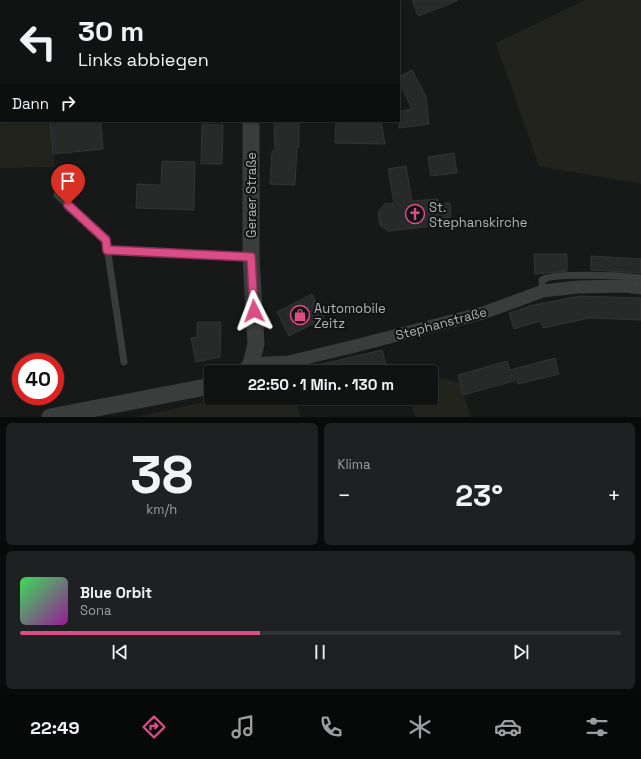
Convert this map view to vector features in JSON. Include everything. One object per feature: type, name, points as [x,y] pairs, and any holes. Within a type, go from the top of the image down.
[{"type":"street","name":"Geraer Straße","points":[[249,365],[256,344],[251,257],[251,122]]},
{"type":"street","name":"Stephanstraße","points":[[268,365],[289,362],[483,313],[544,291],[578,287],[626,286],[641,288]]},
{"type":"street","points":[[50,417],[204,387]]},
{"type":"lane","points":[[57,195],[106,240],[124,362]]},
{"type":"lane","points":[[107,250],[251,257]]},
{"type":"lane","points":[[544,291],[542,280],[552,276],[641,278]]},
{"type":"shaded area","points":[[585,0],[641,0],[641,184],[539,166],[496,43]]},
{"type":"shaded area","points":[[0,122],[50,122],[55,167],[0,168]]},
{"type":"shaded area","points":[[438,377],[460,383],[471,417],[416,417],[411,405],[438,405]]},
{"type":"shaded area","points":[[204,402],[204,405],[297,405],[301,417],[136,417]]},
{"type":"building","points":[[412,0],[457,0],[457,1],[418,16]]},
{"type":"building","points":[[412,70],[426,97],[429,124],[399,128],[400,112],[412,109],[400,83],[400,76]]},
{"type":"building","points":[[50,122],[101,122],[103,149],[53,154]]},
{"type":"building","points":[[274,122],[299,122],[299,147],[297,147],[295,185],[270,184],[272,151],[275,151]]},
{"type":"building","points":[[336,122],[381,122],[385,144],[335,143]]},
{"type":"building","points":[[202,124],[223,125],[222,164],[201,164]]},
{"type":"building","points":[[454,153],[457,173],[431,176],[428,157]]},
{"type":"building","points":[[162,161],[195,162],[194,210],[136,208],[137,184],[161,185]]},
{"type":"building","name":"St. Stephanskirche","points":[[406,166],[412,201],[438,199],[439,204],[450,203],[451,217],[440,218],[441,225],[388,231],[380,225],[378,212],[385,204],[394,203],[388,169]]},
{"type":"building","points":[[534,254],[567,254],[567,271],[535,274]]},
{"type":"building","points":[[591,256],[641,259],[641,273],[591,270]]},
{"type":"building","name":"Automobile Zeitz","points":[[312,294],[324,318],[289,336],[277,312]]},
{"type":"building","points":[[580,296],[641,298],[641,320],[589,318],[543,328],[540,321],[514,329],[509,313],[534,305]]},
{"type":"building","points":[[197,322],[221,322],[220,357],[196,362],[191,338],[197,337]]},
{"type":"building","points":[[382,350],[386,365],[318,365]]},
{"type":"building","points":[[555,358],[559,374],[518,384],[517,380],[463,395],[458,375],[507,361],[510,370]]},
{"type":"place","name":"St. Stephanskirche","points":[[415,214]]},
{"type":"place","name":"Automobile Zeitz","points":[[300,315]]},
{"type":"route","points":[[68,205],[106,240],[107,250],[251,257],[254,311]]}]
